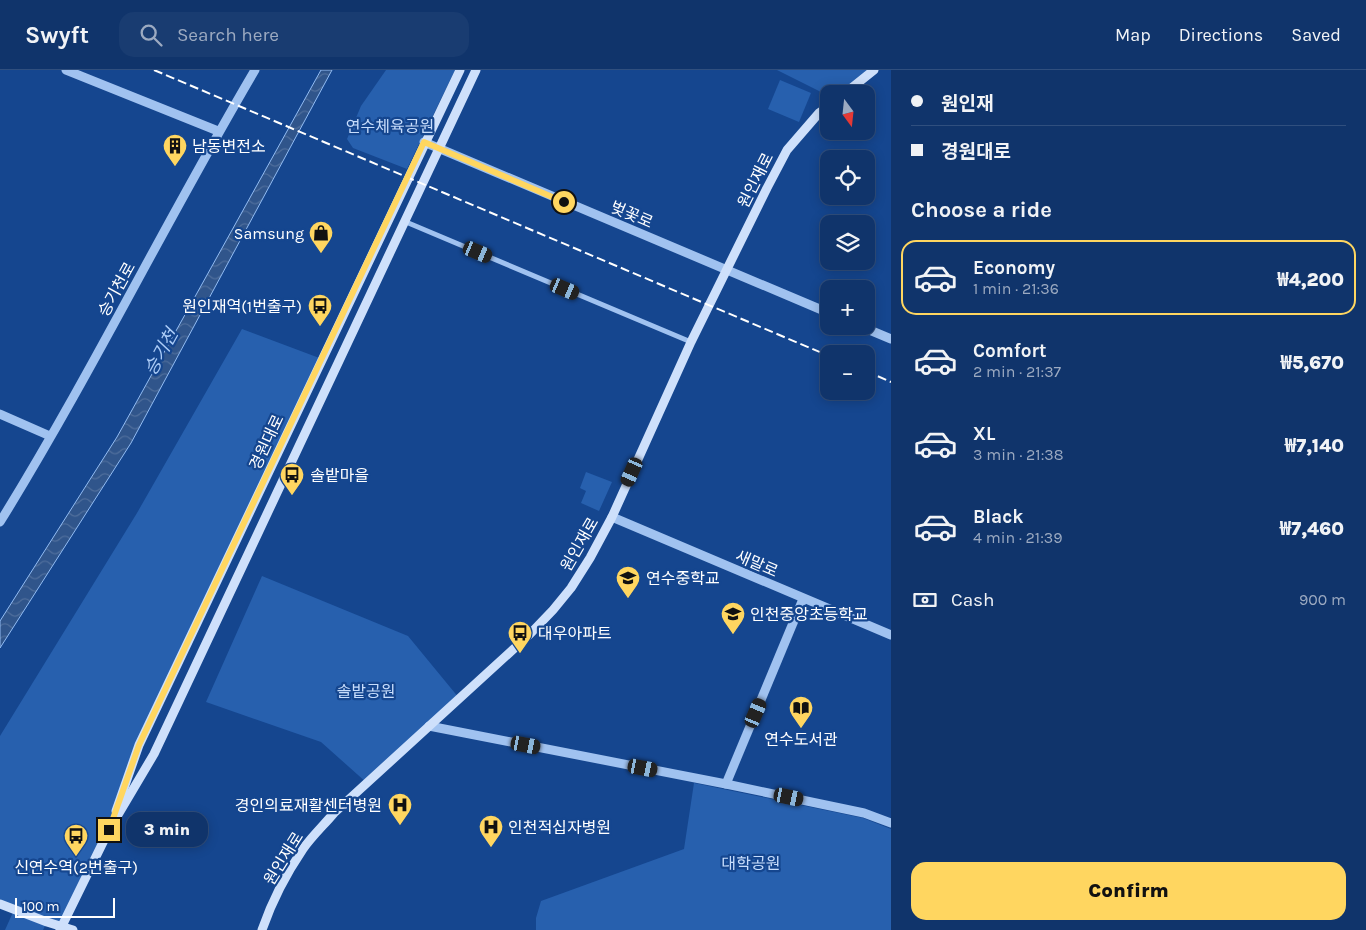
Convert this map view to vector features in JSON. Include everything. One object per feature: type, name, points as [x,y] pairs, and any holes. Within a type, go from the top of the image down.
[{"type":"main road","name":"경원대로","points":[[109,830],[139,745],[424,142],[460,70]]},
{"type":"main road","name":"경원대로","points":[[61,928],[109,830],[154,754],[476,70]]},
{"type":"main road","points":[[855,85],[874,70]]},
{"type":"main road","name":"원인재로","points":[[262,930],[284,879],[308,843],[334,813],[553,610],[590,558],[612,517],[691,342],[787,150],[820,112]]},
{"type":"main road","points":[[0,904],[61,928],[73,930]]},
{"type":"street","points":[[66,70],[218,131]]},
{"type":"street","name":"승기천로","points":[[0,522],[139,280],[218,131],[255,70]]},
{"type":"street","name":"벚꽃로","points":[[424,142],[820,309]]},
{"type":"street","points":[[406,222],[691,342]]},
{"type":"street","points":[[875,333],[891,340]]},
{"type":"street","points":[[0,414],[50,436]]},
{"type":"street","name":"새말로","points":[[612,517],[891,635]]},
{"type":"street","points":[[726,784],[803,599]]},
{"type":"street","points":[[429,726],[726,784],[864,813],[891,823]]},
{"type":"green space","name":"연수체육공원","points":[[386,70],[455,70],[407,169],[353,148],[347,139],[361,106]]},
{"type":"green space","points":[[777,70],[874,70],[855,85],[820,85],[819,91]]},
{"type":"green space","points":[[780,80],[811,93],[799,122],[768,109]]},
{"type":"green space","points":[[242,329],[322,359],[139,745],[109,830],[61,926],[0,903],[0,736],[137,513]]},
{"type":"green space","points":[[586,472],[612,482],[599,511],[581,503],[586,491],[580,488]]},
{"type":"green space","name":"솔밭공원","points":[[262,576],[408,636],[459,698],[367,783],[321,742],[206,702]]},
{"type":"green space","name":"대학공원","points":[[694,783],[863,818],[891,829],[891,930],[536,930],[536,918],[541,901],[684,849]]},
{"type":"green space","points":[[14,910],[47,922],[43,930],[5,930]]},
{"type":"water","points":[[321,70],[332,70],[131,443],[0,648],[0,621],[117,437]]},
{"type":"railway","points":[[154,70],[820,352]]},
{"type":"railway","points":[[875,375],[891,382]]},
{"type":"place","name":"남동변전소","points":[[175,167]]},
{"type":"place","name":"Samsung","points":[[321,254]]},
{"type":"place","name":"원인재역(1번출구)","points":[[320,327]]},
{"type":"place","name":"솔밭마을","points":[[292,496]]},
{"type":"place","name":"연수중학교","points":[[628,599]]},
{"type":"place","name":"인천중앙초등학교","points":[[733,635]]},
{"type":"place","name":"대우아파트","points":[[520,654]]},
{"type":"place","name":"연수도서관","points":[[801,729]]},
{"type":"place","name":"경인의료재활센터병원","points":[[400,826]]},
{"type":"place","name":"인천적십자병원","points":[[491,848]]},
{"type":"place","name":"신연수역(2번출구)","points":[[76,857]]},
{"type":"route","points":[[109,830],[139,745],[424,142],[564,202]]},
{"type":"water label","name":"승기천","points":[[161,352]]}]
